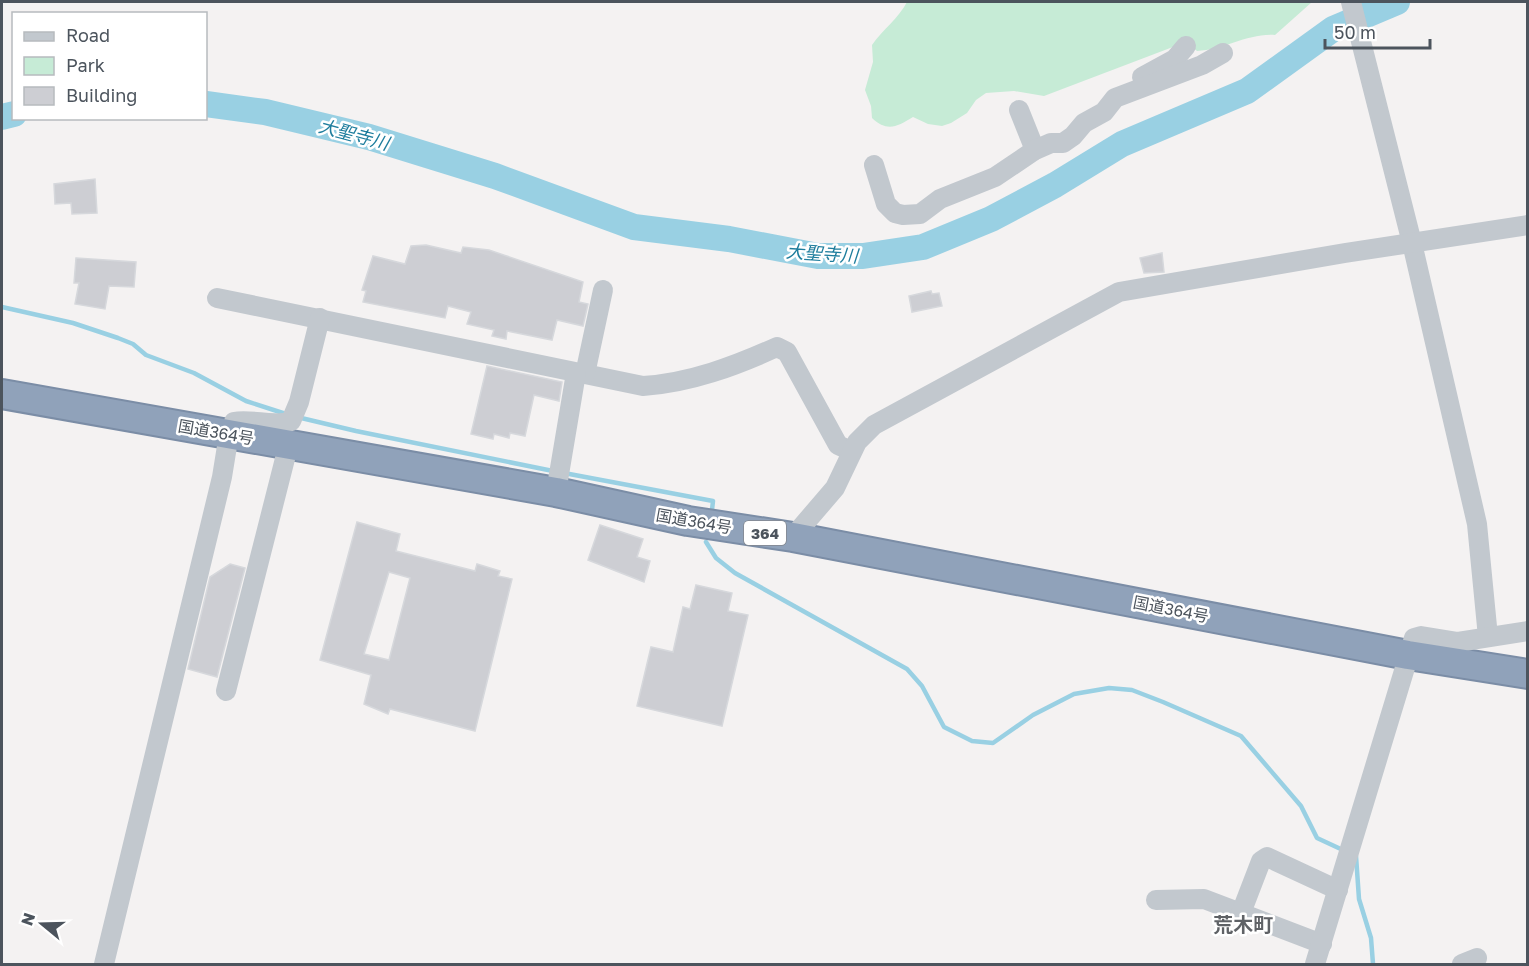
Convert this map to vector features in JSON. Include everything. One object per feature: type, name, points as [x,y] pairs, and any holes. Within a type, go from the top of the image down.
[{"type":"highway","name":"国道364号","points":[[2,394],[556,492],[688,521],[793,537],[1408,655],[1527,674]]},
{"type":"street","points":[[1351,2],[1412,243],[1477,524],[1488,637]]},
{"type":"street","points":[[1139,89],[1135,79],[1175,59],[1186,46]]},
{"type":"street","points":[[874,165],[886,204],[895,213],[912,216],[940,199],[995,177],[1035,150],[1051,143],[1063,143],[1073,136],[1084,123],[1104,112],[1115,98],[1202,65],[1222,53]]},
{"type":"street","points":[[1019,110],[1035,150]]},
{"type":"street","points":[[793,537],[835,488],[851,451],[862,434],[874,424],[1119,292],[1527,225]]},
{"type":"street","points":[[556,492],[580,374],[603,290]]},
{"type":"street","points":[[217,298],[643,386],[699,376],[777,347],[787,352],[838,445],[851,451]]},
{"type":"street","points":[[104,964],[222,477],[229,434],[234,422],[240,420],[284,424],[291,421],[320,318]]},
{"type":"street","points":[[226,691],[289,443]]},
{"type":"street","points":[[1316,964],[1414,638],[1421,636],[1458,642],[1527,631]]},
{"type":"street","points":[[1240,913],[1261,861],[1266,857],[1338,890]]},
{"type":"street","points":[[1156,900],[1204,899],[1322,944]]},
{"type":"green space","points":[[907,2],[1312,2],[1275,35],[1255,37],[1197,51],[1186,42],[1044,96],[1014,91],[986,93],[976,100],[967,113],[942,126],[928,124],[913,117],[897,125],[887,126],[872,118],[871,106],[865,90],[873,62],[872,45]]},
{"type":"building","points":[[95,179],[97,213],[72,214],[71,203],[55,204],[54,184]]},
{"type":"building","points":[[426,245],[461,253],[463,247],[489,250],[583,282],[579,302],[588,304],[583,326],[557,320],[552,340],[507,331],[506,339],[492,336],[494,330],[467,324],[471,312],[448,306],[445,318],[363,302],[366,291],[362,290],[373,256],[405,264],[411,246]]},
{"type":"building","points":[[1162,253],[1164,272],[1144,273],[1140,258]]},
{"type":"building","points":[[76,258],[136,262],[134,287],[109,286],[105,309],[75,304],[79,283],[74,283]]},
{"type":"building","points":[[931,291],[932,294],[939,293],[942,306],[912,312],[909,296]]},
{"type":"building","points":[[487,366],[562,382],[559,401],[534,395],[525,436],[510,433],[509,438],[494,434],[493,439],[471,434]]},
{"type":"building","points":[[357,522],[400,534],[396,551],[475,571],[477,564],[500,571],[498,576],[512,579],[475,731],[390,709],[388,714],[364,704],[371,675],[320,660]],"holes":[[[389,572],[410,578],[389,660],[364,654]]]},
{"type":"building","points":[[600,525],[643,539],[637,557],[650,561],[644,582],[588,560]]},
{"type":"building","points":[[230,564],[245,568],[217,677],[188,669],[210,577]]},
{"type":"building","points":[[696,585],[732,593],[728,611],[748,615],[722,726],[637,706],[651,647],[673,652],[683,607],[690,609]]},
{"type":"waterway","name":"大聖寺川","points":[[207,104],[265,112],[369,137],[495,176],[634,227],[729,239],[818,256],[863,256],[923,247],[991,219],[1055,185],[1122,144],[1247,91],[1333,29],[1397,2]]},
{"type":"waterway","name":"大聖寺川","points":[[2,117],[12,114]]},
{"type":"waterway","points":[[2,307],[73,323],[118,338],[133,344],[146,355],[194,373],[246,401],[286,414]]},
{"type":"waterway","points":[[297,417],[553,471]]},
{"type":"waterway","points":[[564,473],[713,501],[712,510]]},
{"type":"waterway","points":[[706,542],[716,558],[735,573],[907,669],[922,686],[944,727],[972,741],[993,743],[1033,715],[1074,694],[1109,688],[1132,690],[1241,736],[1301,806],[1317,838],[1345,851]]},
{"type":"waterway","points":[[1356,856],[1359,899],[1371,938],[1373,964]]},
{"type":"district","name":"荒木町","points":[[1243,924]]}]
